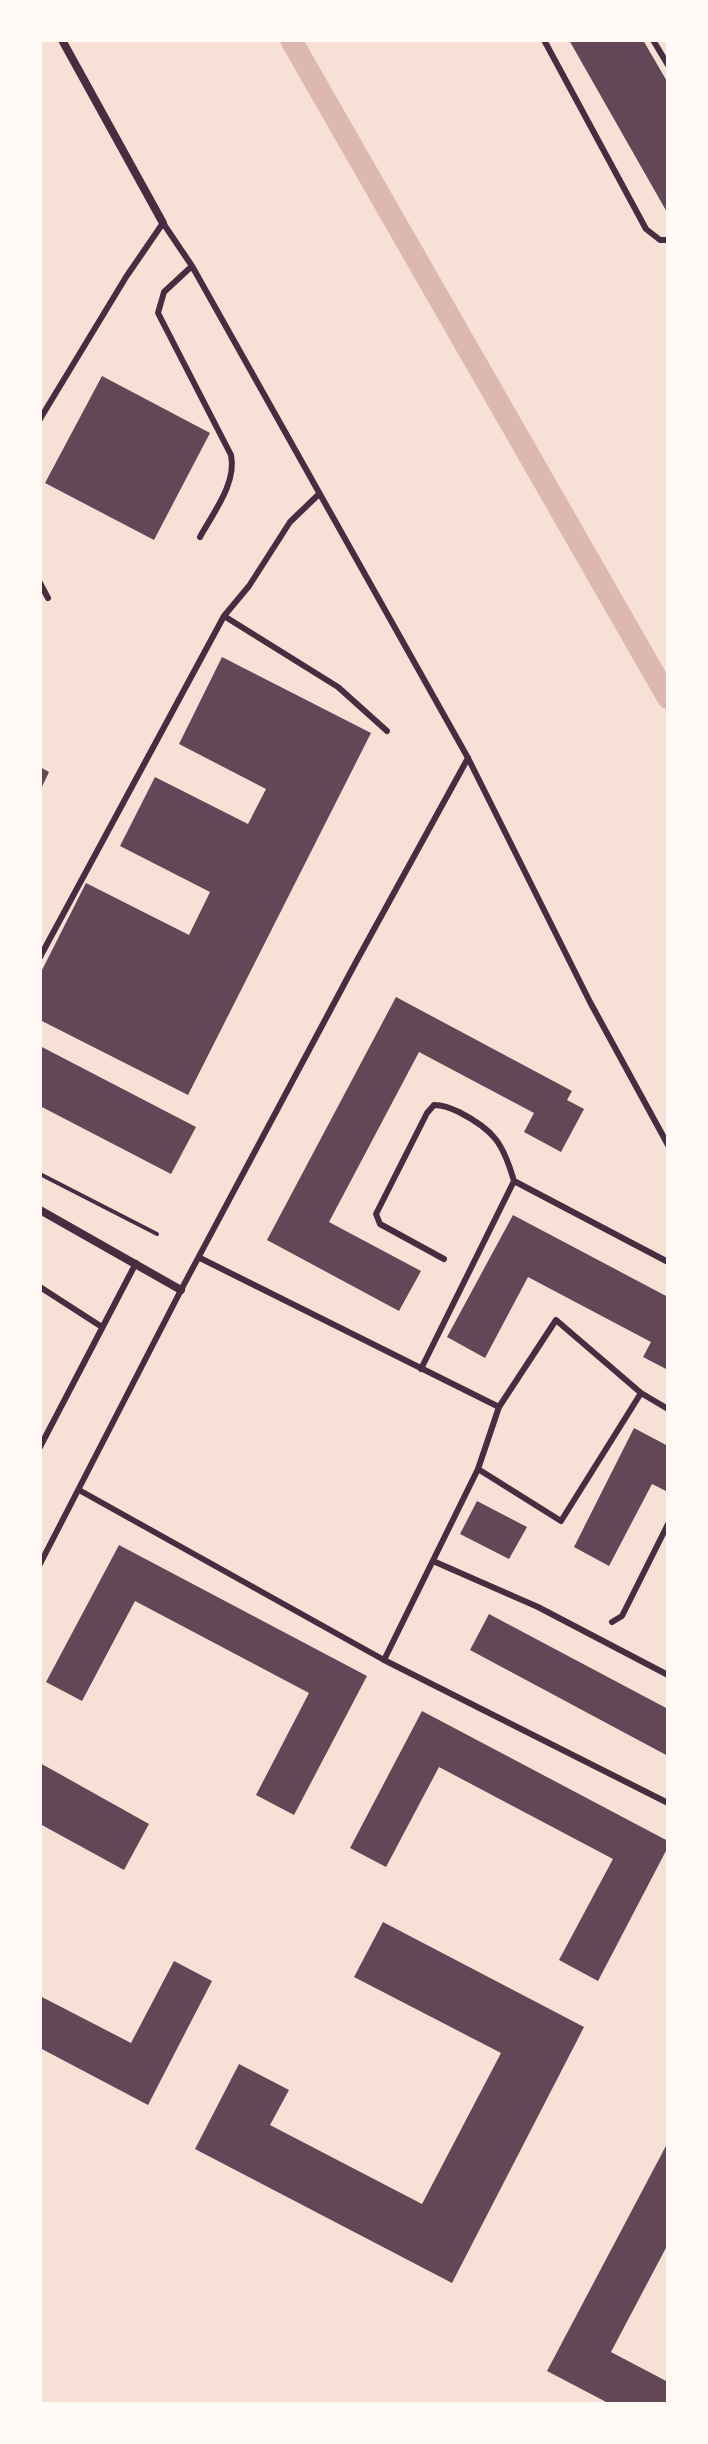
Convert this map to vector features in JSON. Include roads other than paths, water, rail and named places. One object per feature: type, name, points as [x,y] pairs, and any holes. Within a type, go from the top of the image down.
[{"type":"street","points":[[62,40],[163,223]]},
{"type":"street","points":[[40,1210],[181,1290]]},
{"type":"lane","points":[[544,40],[646,229],[660,240],[668,240]]},
{"type":"lane","points":[[653,40],[668,65]]},
{"type":"lane","points":[[40,419],[126,277],[163,223],[192,266],[468,758],[590,1002],[668,1145]]},
{"type":"lane","points":[[192,266],[164,292],[158,313],[231,455],[234,467],[231,480],[200,537]]},
{"type":"lane","points":[[40,957],[224,616],[249,586],[290,522],[319,494]]},
{"type":"lane","points":[[40,583],[48,598]]},
{"type":"lane","points":[[224,616],[338,687],[387,731]]},
{"type":"lane","points":[[40,1564],[181,1290],[468,758]]},
{"type":"lane","points":[[421,1369],[514,1181],[506,1154],[483,1124],[444,1105],[434,1105],[427,1113],[376,1214],[380,1224],[444,1259]]},
{"type":"lane","points":[[514,1181],[668,1262]]},
{"type":"lane","points":[[200,1258],[499,1407]]},
{"type":"lane","points":[[40,1447],[136,1263]]},
{"type":"lane","points":[[40,1287],[102,1327]]},
{"type":"lane","points":[[384,1660],[478,1469],[499,1407],[556,1320],[641,1393],[668,1409]]},
{"type":"lane","points":[[478,1469],[561,1521],[641,1393]]},
{"type":"lane","points":[[79,1490],[384,1660],[668,1803]]},
{"type":"lane","points":[[612,1622],[622,1616],[668,1524]]},
{"type":"lane","points":[[433,1561],[538,1607],[668,1675]]},
{"type":"waterway","points":[[291,40],[668,698]]}]
